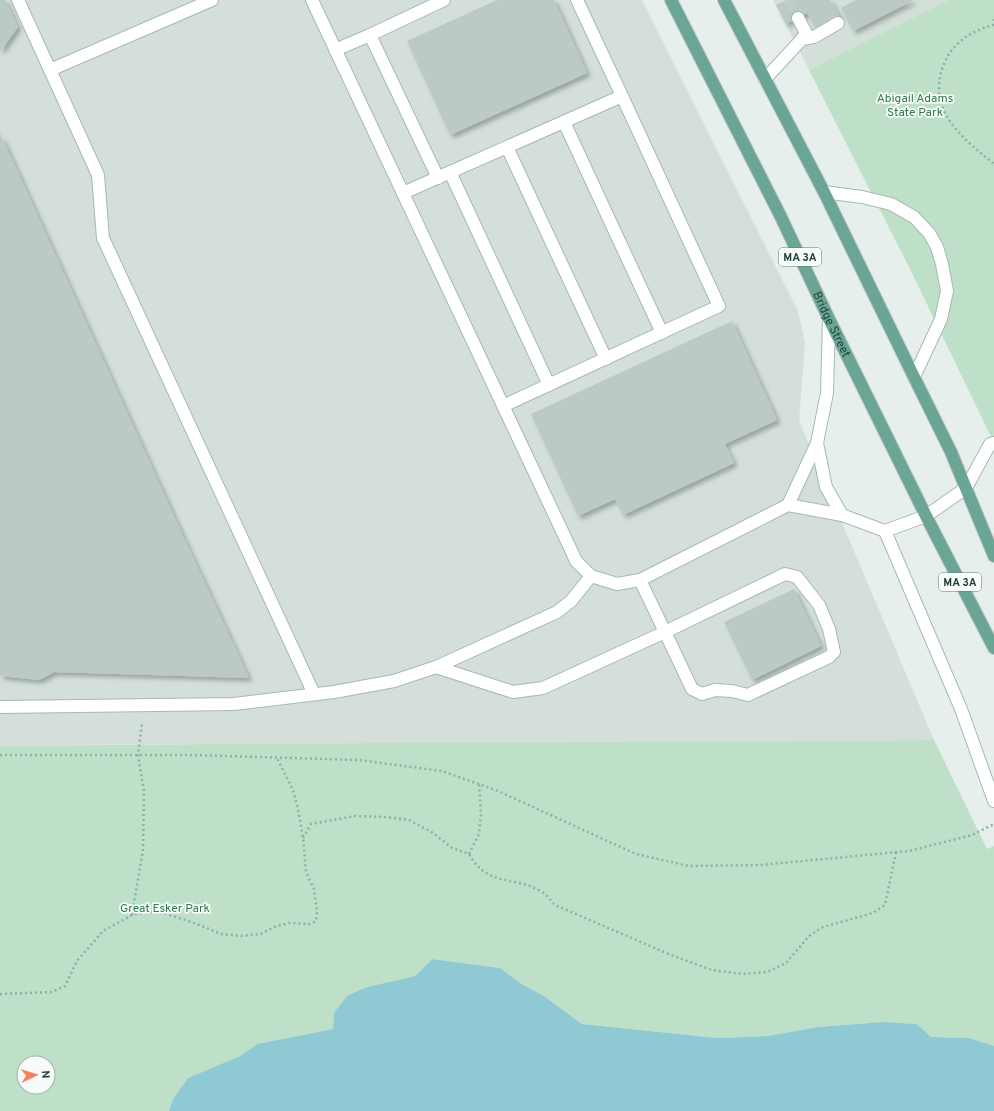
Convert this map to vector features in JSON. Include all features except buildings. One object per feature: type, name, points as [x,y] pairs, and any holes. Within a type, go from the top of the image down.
[{"type":"main road","name":"Bridge Street","points":[[671,0],[781,217],[829,320],[926,516],[994,648]]},
{"type":"main road","points":[[724,0],[824,192],[951,452],[994,556]]},
{"type":"street","points":[[18,0],[98,176],[103,238],[314,694]]},
{"type":"street","points":[[50,70],[212,0]]},
{"type":"street","points":[[312,0],[576,561],[591,576],[617,584],[640,580],[788,505],[842,515],[885,530],[926,516],[966,488],[990,444],[994,443]]},
{"type":"street","points":[[335,50],[444,0]]},
{"type":"street","points":[[503,406],[719,306],[577,0]]},
{"type":"street","points":[[765,79],[806,33],[798,18]]},
{"type":"street","points":[[802,39],[814,37],[838,23]]},
{"type":"street","points":[[370,35],[438,178]]},
{"type":"street","points":[[403,193],[622,96]]},
{"type":"street","points":[[564,122],[662,333]]},
{"type":"street","points":[[507,147],[606,359]]},
{"type":"street","points":[[450,172],[549,385]]},
{"type":"street","points":[[824,192],[892,204],[914,217],[929,233],[942,264],[947,291],[941,319],[914,377]]},
{"type":"street","points":[[788,505],[817,443],[827,393],[829,320]]},
{"type":"street","points":[[817,443],[826,487],[842,515]]},
{"type":"street","points":[[885,530],[961,709],[994,800]]},
{"type":"street","points":[[436,668],[513,692],[543,688],[665,632],[785,574],[797,577],[819,605],[829,629],[834,652],[829,657],[748,695],[732,691],[715,690],[702,694],[692,689],[665,632],[640,580]]},
{"type":"street","points":[[0,707],[234,704],[334,692],[394,681],[436,668],[557,612],[571,601],[591,576]]},
{"type":"path","points":[[994,18],[994,25],[979,30],[956,46],[948,57],[940,73],[938,89],[939,99],[945,113],[956,129],[994,164]]},
{"type":"path","points":[[132,915],[143,850],[144,791],[138,755],[144,705]]},
{"type":"path","points":[[0,755],[138,755],[359,760],[442,770],[479,783],[636,854],[689,866],[760,865],[909,851],[972,836],[994,824]]},
{"type":"path","points":[[0,994],[52,992],[65,986],[77,961],[103,931],[132,915],[147,912],[161,912],[221,934],[241,936],[261,934],[274,927],[289,923],[310,924],[316,921],[317,912],[314,889],[306,872],[303,838],[298,809],[293,790],[277,758]]},
{"type":"path","points":[[469,854],[479,834],[481,814],[479,783]]},
{"type":"path","points":[[303,838],[311,824],[356,816],[387,817],[409,820],[433,833],[452,848],[469,854],[475,864],[484,872],[505,881],[526,884],[543,892],[555,905],[671,955],[712,970],[742,974],[767,972],[786,963],[809,936],[823,926],[873,914],[885,904],[896,852]]},
{"type":"shaded area","points":[[0,0],[642,0],[798,311],[805,343],[799,421],[934,740],[679,743],[139,744],[0,746]]},
{"type":"shaded area","points":[[773,0],[949,0],[809,70]]},
{"type":"green space","name":"Abigail Adams State Park","points":[[949,0],[994,0],[994,443],[912,273],[809,70]]},
{"type":"green space","name":"Great Esker Park","points":[[934,740],[987,849],[994,846],[994,1046],[969,1038],[931,1037],[917,1024],[883,1022],[818,1027],[768,1036],[717,1038],[582,1024],[544,996],[520,983],[500,968],[432,959],[415,976],[367,987],[334,1013],[333,1029],[257,1044],[240,1056],[188,1078],[173,1099],[169,1111],[0,1111],[0,746]]},
{"type":"water","points":[[432,959],[500,968],[520,983],[544,996],[582,1024],[717,1038],[768,1036],[818,1027],[883,1022],[917,1024],[931,1037],[969,1038],[994,1046],[994,1111],[169,1111],[173,1099],[188,1078],[240,1056],[257,1044],[333,1029],[334,1013],[347,996],[367,987],[415,976]]},
{"type":"tunnel","points":[[788,0],[798,18]]}]
